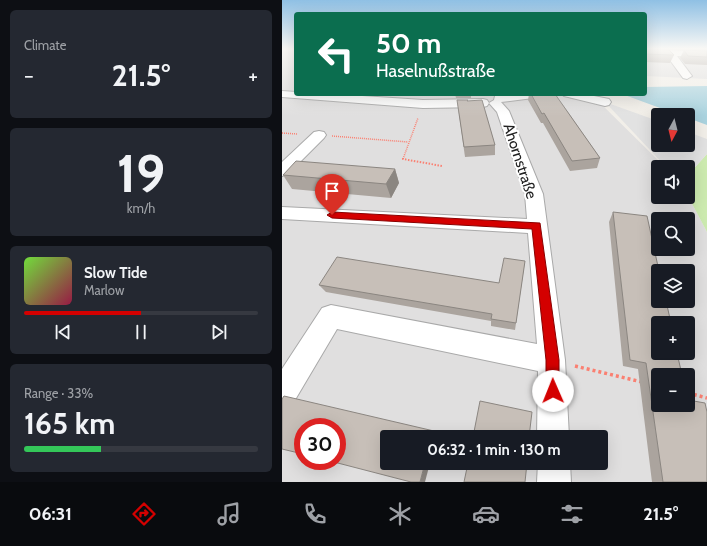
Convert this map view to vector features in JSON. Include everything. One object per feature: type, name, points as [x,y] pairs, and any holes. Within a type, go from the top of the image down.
[{"type":"street","points":[[686,71],[688,76]]},
{"type":"street","points":[[282,94],[294,95]]},
{"type":"street","points":[[310,96],[423,104],[523,96]]},
{"type":"street","points":[[577,96],[605,102]]},
{"type":"street","name":"Ahornstraße","points":[[497,99],[504,111],[534,194],[536,226],[552,360],[553,430]]},
{"type":"street","points":[[282,171],[320,136]]},
{"type":"street","points":[[282,213],[536,226]]},
{"type":"street","points":[[282,395],[331,316],[552,360]]},
{"type":"street","points":[[554,470],[554,482]]},
{"type":"path","points":[[423,104],[403,159],[442,166]]},
{"type":"path","points":[[282,133],[408,142]]},
{"type":"path","points":[[552,360],[650,384]]},
{"type":"path","points":[[695,395],[707,398]]},
{"type":"shaded area","points":[[282,71],[294,71],[294,96],[593,96],[658,160],[651,160],[651,204],[692,204],[707,232],[707,482],[282,482]]},
{"type":"shaded area","points":[[647,71],[707,71],[707,79],[647,76]]},
{"type":"shaded area","points":[[605,102],[651,118],[651,151]]},
{"type":"shaded area","points":[[695,135],[707,139],[707,154],[695,167],[695,160],[659,160],[652,152],[695,152]]},
{"type":"green space","points":[[707,154],[707,232],[692,204],[695,204],[695,167]]},
{"type":"water","points":[[707,86],[707,125],[695,121],[695,108],[660,108],[627,96],[647,96],[647,87]]},
{"type":"building","points":[[532,96],[556,96],[600,158],[572,161],[544,113],[542,114]]},
{"type":"building","points":[[457,100],[482,100],[495,145],[464,147]]},
{"type":"building","points":[[296,161],[395,169],[386,184],[283,175]]},
{"type":"building","points":[[613,212],[647,216],[651,234],[651,256],[656,256],[657,264],[651,264],[651,308],[668,308],[669,316],[651,316],[651,360],[679,360],[680,368],[651,368],[651,398],[646,363],[630,360]]},
{"type":"building","points":[[337,257],[499,283],[504,258],[525,261],[516,323],[491,319],[492,314],[319,285]]},
{"type":"building","points":[[284,396],[430,430],[380,430],[380,470],[423,470],[420,482],[411,482],[346,465],[346,418],[294,418],[294,452],[282,449],[282,399]]},
{"type":"building","points":[[480,401],[532,412],[530,430],[474,430]]},
{"type":"building","points":[[695,401],[705,403],[707,412],[707,482],[663,482],[653,412],[695,412]]},
{"type":"building","points":[[467,470],[526,470],[525,482],[464,482]]},
{"type":"route","points":[[332,215],[536,226],[552,360],[553,391]]}]
